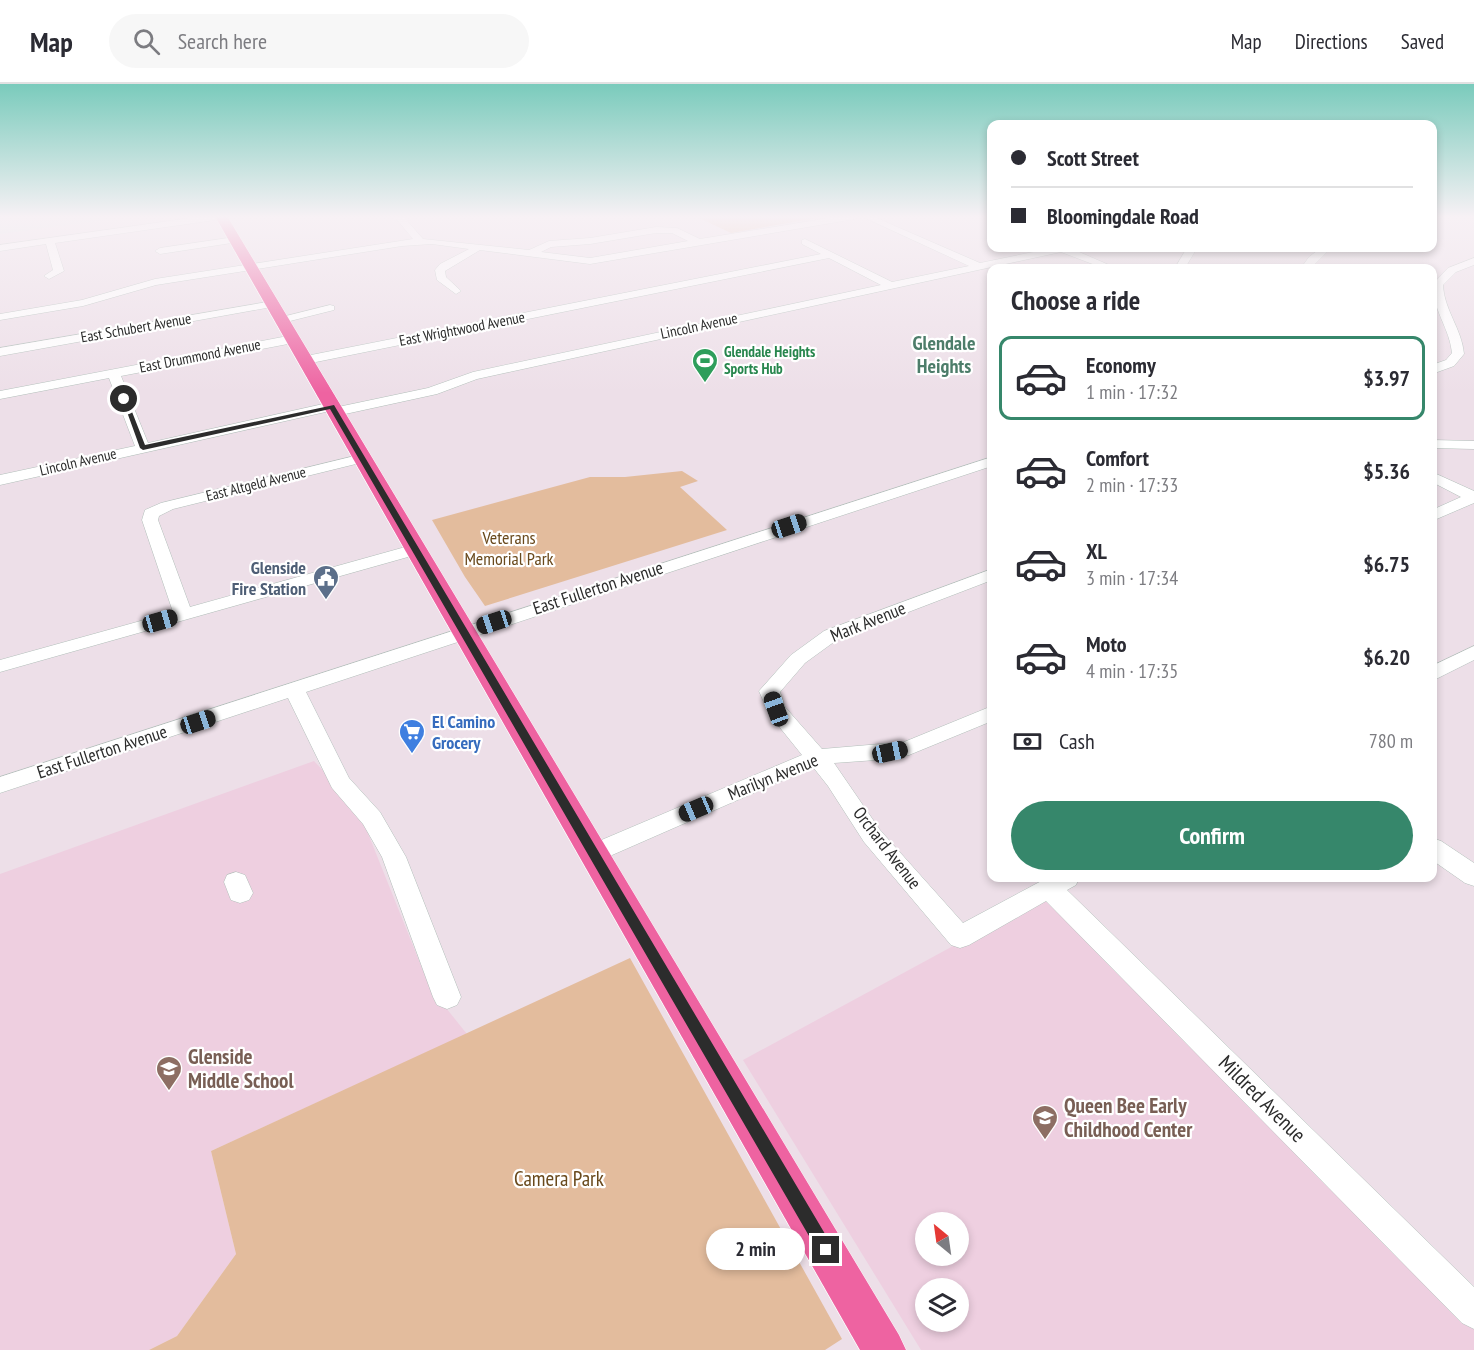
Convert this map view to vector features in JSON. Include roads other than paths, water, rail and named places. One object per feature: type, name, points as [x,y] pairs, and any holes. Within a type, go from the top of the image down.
[{"type":"main road","points":[[256,275],[884,1350]]},
{"type":"street","points":[[0,317],[95,300],[155,282],[199,275]]},
{"type":"street","points":[[441,275],[456,291]]},
{"type":"street","name":"East Wrightwood Avenue","points":[[306,360],[731,275]]},
{"type":"street","points":[[870,275],[888,284]]},
{"type":"street","name":"Lincoln Avenue","points":[[0,480],[143,448],[432,391],[473,376],[929,275]]},
{"type":"street","points":[[1437,368],[1450,363],[1458,354],[1457,342],[1440,299],[1438,284],[1447,275]]},
{"type":"street","name":"East Schubert Avenue","points":[[0,352],[273,304]]},
{"type":"street","points":[[282,320],[330,308]]},
{"type":"street","name":"East Drummond Avenue","points":[[0,395],[293,339]]},
{"type":"street","points":[[114,373],[143,448]]},
{"type":"street","points":[[1437,444],[1474,445]]},
{"type":"street","name":"East Altgeld Avenue","points":[[183,614],[150,520],[151,513],[167,506],[363,458]]},
{"type":"street","name":"East Fullerton Avenue","points":[[0,785],[987,463]]},
{"type":"street","points":[[1437,478],[1474,497]]},
{"type":"street","points":[[1437,514],[1474,497]]},
{"type":"street","points":[[0,666],[416,549]]},
{"type":"street","name":"Mark Avenue","points":[[817,757],[776,709],[769,691],[782,675],[813,646],[831,635],[987,576]]},
{"type":"street","points":[[1437,672],[1474,652]]},
{"type":"street","points":[[294,689],[340,782],[372,818],[394,857],[447,997]]},
{"type":"street","name":"Marilyn Avenue","points":[[594,853],[817,757],[890,752],[909,748],[987,715]]},
{"type":"street","name":"Orchard Avenue","points":[[817,757],[836,780],[872,836],[960,937],[1058,883]]},
{"type":"street","points":[[1437,850],[1474,876]]},
{"type":"street","name":"Mildred Avenue","points":[[1058,883],[1474,1311]]},
{"type":"place","name":"Glendale Heights Sports Hub","points":[[705,384]]},
{"type":"place","name":"Glenside Fire Station","points":[[326,601]]},
{"type":"place","name":"El Camino Grocery","points":[[412,755]]},
{"type":"place","name":"Glenside Middle School","points":[[169,1092]]},
{"type":"place","name":"Queen Bee Early Childhood Center","points":[[1045,1141]]},
{"type":"district","name":"Glendale Heights","points":[[944,354]]},
{"type":"park label","name":"Veterans Memorial Park","points":[[509,548]]},
{"type":"park label","name":"Camera Park","points":[[559,1179]]}]
